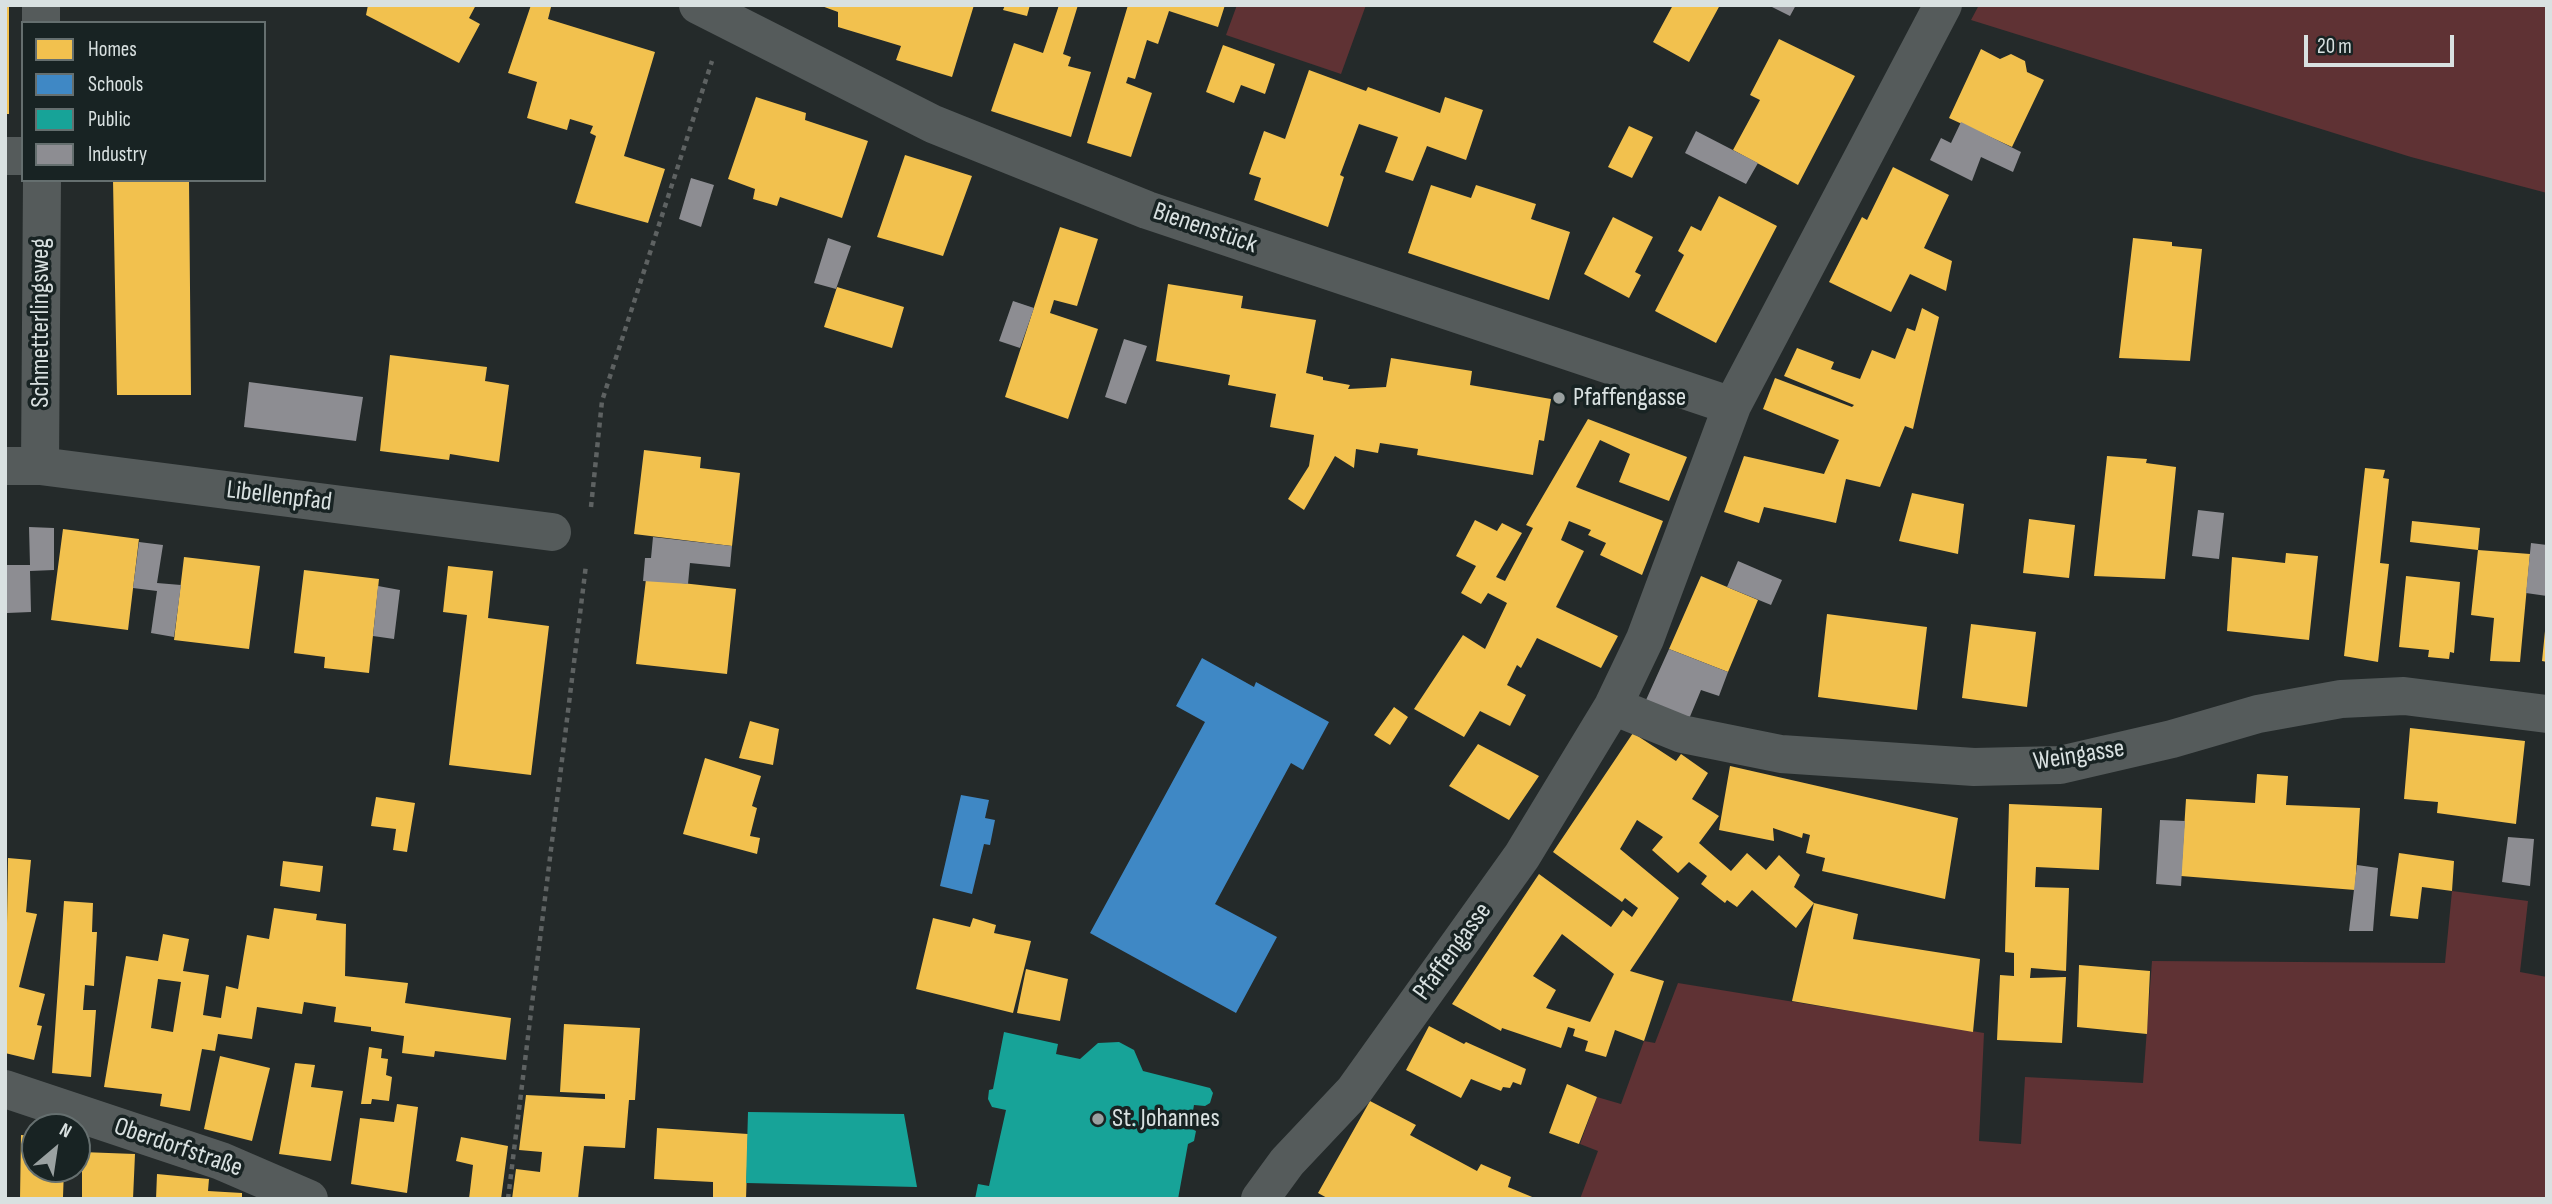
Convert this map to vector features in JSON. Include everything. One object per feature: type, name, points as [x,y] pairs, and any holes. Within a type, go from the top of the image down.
[{"type":"street","name":"Pfaffengasse","points":[[1260,1199],[1287,1162],[1354,1091],[1522,856],[1613,706],[1645,639],[1732,406],[1942,5]]},
{"type":"street","name":"Bienenstück","points":[[711,13],[933,124],[1147,210],[1732,406]]},
{"type":"street","name":"Schmetterlingsweg","points":[[22,466],[41,182]]},
{"type":"street","name":"Libellenpfad","points":[[22,466],[552,532]]},
{"type":"street","name":"Weingasse","points":[[1613,706],[1682,734],[1781,754],[1974,767],[2060,765],[2172,739],[2258,714],[2341,699],[2404,696],[2547,713]]},
{"type":"street","name":"Oberdorfstraße","points":[[5,1089],[221,1161],[309,1199]]},
{"type":"path","points":[[591,509],[602,401],[711,13]]},
{"type":"path","points":[[508,1199],[586,559]]},
{"type":"shaded area","points":[[1237,5],[1366,5],[1341,74],[1226,35]]},
{"type":"shaded area","points":[[1979,5],[2547,5],[2547,193],[2411,157],[1971,20]]},
{"type":"shaded area","points":[[2452,891],[2528,901],[2520,972],[2547,977],[2547,1199],[1580,1199],[1598,1151],[1580,1144],[1597,1097],[1621,1104],[1644,1041],[1655,1043],[1678,983],[1984,1033],[1979,1141],[2021,1144],[2025,1077],[2143,1083],[2152,961],[2445,963]]},
{"type":"building: Homes","points":[[5,5],[9,5],[9,114],[5,114]]},
{"type":"building: Homes","points":[[368,5],[476,5],[469,18],[480,24],[459,63],[366,15]]},
{"type":"building: Homes","points":[[531,5],[551,7],[548,19],[655,52],[624,156],[665,169],[648,223],[575,203],[596,136],[590,133],[593,126],[570,119],[567,130],[527,118],[537,82],[508,73]]},
{"type":"building: Homes","points":[[819,5],[974,5],[952,77],[896,60],[901,46],[838,27],[838,12]]},
{"type":"building: Homes","points":[[1005,5],[1030,5],[1027,16],[1003,10]]},
{"type":"building: Homes","points":[[1059,5],[1078,5],[1063,54],[1071,57],[1068,66],[1091,72],[1071,137],[991,111],[1014,43],[1043,53]]},
{"type":"building: Homes","points":[[1128,5],[1225,5],[1218,27],[1169,11],[1158,44],[1147,40],[1135,79],[1128,77],[1126,83],[1152,93],[1131,157],[1087,143]]},
{"type":"building: Homes","points":[[1673,5],[1720,5],[1689,62],[1653,42]]},
{"type":"building: Homes","points":[[1779,39],[1855,76],[1798,185],[1733,150],[1760,100],[1750,95]]},
{"type":"building: Homes","points":[[1223,45],[1275,64],[1265,94],[1241,85],[1234,103],[1206,92]]},
{"type":"building: Homes","points":[[1981,49],[2000,59],[2011,54],[2025,61],[2027,72],[2044,80],[2012,147],[1949,118]]},
{"type":"building: Homes","points":[[1309,70],[1366,91],[1368,87],[1440,113],[1445,97],[1483,110],[1466,160],[1427,146],[1413,181],[1385,172],[1398,137],[1359,124],[1340,175],[1344,177],[1328,227],[1254,200],[1261,178],[1249,174],[1264,131],[1285,139]]},
{"type":"building: Homes","points":[[756,97],[806,113],[805,120],[868,141],[842,218],[780,197],[777,206],[753,199],[755,189],[728,179]]},
{"type":"building: Homes","points":[[1629,126],[1653,137],[1632,178],[1608,167]]},
{"type":"building: Homes","points":[[905,155],[972,176],[943,256],[877,237]]},
{"type":"building: Homes","points":[[1893,167],[1949,195],[1924,248],[1952,261],[1946,291],[1910,274],[1891,312],[1829,282],[1862,217],[1867,220]]},
{"type":"building: Homes","points":[[113,182],[189,182],[191,395],[117,395]]},
{"type":"building: Homes","points":[[1431,185],[1471,198],[1476,185],[1536,204],[1531,219],[1570,232],[1549,300],[1408,253]]},
{"type":"building: Homes","points":[[1719,196],[1777,226],[1716,343],[1655,311],[1684,255],[1678,251],[1691,226],[1701,231]]},
{"type":"building: Homes","points":[[1613,217],[1653,237],[1635,272],[1641,275],[1629,298],[1584,274]]},
{"type":"building: Homes","points":[[1060,227],[1098,239],[1077,306],[1054,300],[1050,313],[1098,329],[1068,419],[1005,397]]},
{"type":"building: Homes","points":[[2133,238],[2172,242],[2172,246],[2202,249],[2190,361],[2119,358]]},
{"type":"building: Homes","points":[[1168,284],[1243,296],[1241,308],[1316,320],[1306,373],[1323,377],[1323,380],[1350,385],[1348,389],[1386,387],[1391,358],[1472,371],[1470,385],[1551,399],[1544,441],[1539,440],[1533,475],[1417,455],[1418,449],[1380,443],[1378,453],[1356,449],[1354,468],[1335,456],[1304,510],[1288,499],[1309,466],[1314,435],[1270,427],[1276,394],[1228,385],[1230,375],[1156,361]]},
{"type":"building: Homes","points":[[837,287],[904,307],[892,348],[824,327]]},
{"type":"building: Homes","points":[[1922,308],[1939,317],[1913,429],[1905,426],[1880,487],[1846,479],[1836,523],[1764,507],[1759,523],[1724,512],[1744,456],[1824,474],[1839,440],[1763,409],[1775,378],[1852,407],[1854,405],[1784,376],[1797,348],[1834,362],[1831,369],[1860,379],[1872,350],[1895,359],[1907,328],[1915,331]]},
{"type":"building: Homes","points":[[390,355],[487,367],[485,381],[509,385],[499,462],[450,454],[449,460],[380,451]]},
{"type":"building: Homes","points":[[1588,419],[1687,457],[1669,501],[1619,482],[1630,454],[1600,440],[1576,487],[1663,521],[1642,575],[1600,555],[1606,543],[1588,535],[1591,530],[1569,521],[1561,540],[1584,551],[1556,607],[1618,636],[1601,668],[1537,638],[1521,668],[1517,665],[1507,685],[1526,695],[1510,726],[1480,711],[1464,737],[1414,709],[1463,635],[1485,649],[1507,603],[1488,593],[1481,604],[1461,593],[1476,566],[1456,556],[1475,520],[1497,531],[1502,523],[1522,533],[1496,577],[1505,581],[1533,528],[1526,525]]},
{"type":"building: Homes","points":[[644,450],[701,457],[700,468],[740,473],[732,546],[634,534]]},
{"type":"building: Homes","points":[[2107,456],[2147,459],[2146,463],[2176,467],[2165,579],[2094,576]]},
{"type":"building: Homes","points":[[2365,468],[2385,470],[2383,478],[2389,479],[2380,563],[2389,564],[2378,662],[2344,656]]},
{"type":"building: Homes","points":[[1912,493],[1964,504],[1958,554],[1899,541]]},
{"type":"building: Homes","points":[[2029,519],[2075,525],[2069,578],[2023,573]]},
{"type":"building: Homes","points":[[2412,521],[2480,528],[2478,550],[2410,542]]},
{"type":"building: Homes","points":[[63,529],[139,539],[128,630],[51,620]]},
{"type":"building: Homes","points":[[2478,550],[2530,554],[2520,662],[2490,661],[2494,618],[2471,615]]},
{"type":"building: Homes","points":[[2286,553],[2318,556],[2309,640],[2227,631],[2232,557],[2285,563]]},
{"type":"building: Homes","points":[[184,557],[260,566],[249,649],[174,640]]},
{"type":"building: Homes","points":[[448,566],[493,571],[488,618],[549,626],[531,775],[449,765],[467,615],[443,612]]},
{"type":"building: Homes","points":[[304,570],[379,579],[369,673],[324,668],[325,657],[294,653]]},
{"type":"building: Homes","points":[[1701,576],[1758,600],[1728,672],[1669,649]]},
{"type":"building: Homes","points":[[2406,576],[2460,582],[2454,653],[2450,652],[2449,659],[2428,657],[2429,650],[2399,647]]},
{"type":"building: Homes","points":[[646,579],[736,589],[727,674],[636,664]]},
{"type":"building: Homes","points":[[1827,614],[1927,627],[1917,710],[1818,697]]},
{"type":"building: Homes","points":[[1971,624],[2036,632],[2027,707],[1962,698]]},
{"type":"building: Homes","points":[[2547,631],[2547,662],[2542,661]]},
{"type":"building: Homes","points":[[1394,707],[1408,717],[1390,745],[1374,735]]},
{"type":"building: Homes","points":[[750,721],[779,729],[773,765],[739,758]]},
{"type":"building: Homes","points":[[2410,728],[2525,741],[2516,824],[2437,813],[2438,802],[2404,799]]},
{"type":"building: Homes","points":[[1633,733],[1676,761],[1681,754],[1708,773],[1692,799],[1719,816],[1699,843],[1731,871],[1747,853],[1766,870],[1779,855],[1800,875],[1794,887],[1814,903],[1796,928],[1752,890],[1737,907],[1727,900],[1725,903],[1701,884],[1707,876],[1689,862],[1678,873],[1652,850],[1663,837],[1637,820],[1620,849],[1679,898],[1630,971],[1664,981],[1644,1041],[1615,1030],[1606,1057],[1585,1051],[1588,1041],[1573,1036],[1575,1029],[1568,1027],[1561,1048],[1502,1028],[1501,1031],[1452,1004],[1539,874],[1611,927],[1623,910],[1632,917],[1638,908],[1625,898],[1622,902],[1553,852]],"holes":[[[1562,934],[1614,974],[1590,1022],[1546,1008],[1556,990],[1533,976]]]},
{"type":"building: Homes","points":[[1478,744],[1539,776],[1509,820],[1449,786]]},
{"type":"building: Homes","points":[[705,758],[761,776],[752,806],[757,808],[750,836],[760,838],[757,854],[683,834]]},
{"type":"building: Homes","points":[[1730,766],[1958,818],[1945,899],[1822,871],[1825,858],[1806,853],[1810,835],[1803,833],[1802,838],[1773,828],[1774,841],[1719,830]]},
{"type":"building: Homes","points":[[2257,774],[2288,776],[2286,805],[2360,808],[2355,890],[2181,876],[2186,799],[2255,803]]},
{"type":"building: Homes","points":[[376,797],[415,803],[407,852],[393,850],[396,829],[371,826]]},
{"type":"building: Homes","points":[[2009,804],[2102,808],[2099,870],[2036,867],[2035,887],[2069,888],[2066,971],[2031,968],[2030,978],[2066,977],[2062,1043],[1997,1040],[2000,975],[2014,976],[2014,953],[2005,952]]},
{"type":"building: Homes","points":[[2399,853],[2454,861],[2452,891],[2422,887],[2418,919],[2390,916]]},
{"type":"building: Homes","points":[[8,858],[31,860],[26,912],[37,914],[19,987],[45,994],[37,1025],[42,1026],[34,1060],[5,1053]]},
{"type":"building: Homes","points":[[283,861],[323,866],[320,892],[280,886]]},
{"type":"building: Homes","points":[[64,901],[93,903],[92,932],[97,932],[94,986],[85,985],[83,1010],[96,1010],[91,1077],[52,1073]]},
{"type":"building: Homes","points":[[1814,903],[1858,914],[1853,939],[1980,959],[1973,1032],[1792,1001]]},
{"type":"building: Homes","points":[[274,908],[317,914],[316,920],[346,924],[345,976],[408,983],[405,1003],[511,1018],[506,1060],[435,1051],[434,1057],[402,1053],[404,1036],[371,1031],[371,1027],[334,1022],[336,1007],[304,1002],[302,1014],[257,1007],[252,1039],[218,1034],[215,1051],[202,1049],[190,1111],[160,1106],[162,1094],[104,1087],[126,956],[158,961],[163,934],[189,939],[183,971],[209,975],[203,1015],[221,1018],[226,986],[238,989],[247,935],[269,939]],"holes":[[[158,979],[181,982],[173,1032],[151,1028]]]},
{"type":"building: Homes","points":[[933,918],[970,927],[973,918],[996,925],[994,933],[1031,941],[1013,1013],[916,989]]},
{"type":"building: Homes","points":[[2079,965],[2150,971],[2147,1034],[2077,1027]]},
{"type":"building: Homes","points":[[1026,969],[1068,979],[1060,1021],[1017,1013]]},
{"type":"building: Homes","points":[[564,1024],[640,1028],[635,1100],[629,1100],[625,1148],[584,1146],[578,1199],[512,1199],[516,1169],[540,1172],[542,1152],[519,1150],[526,1095],[605,1099],[605,1094],[560,1092]]},
{"type":"building: Homes","points":[[1429,1026],[1464,1044],[1466,1042],[1526,1069],[1521,1085],[1513,1082],[1510,1088],[1503,1087],[1501,1091],[1471,1079],[1461,1098],[1406,1070]]},
{"type":"building: Homes","points":[[369,1047],[382,1049],[381,1058],[388,1059],[386,1075],[392,1077],[389,1101],[372,1099],[371,1104],[361,1104]]},
{"type":"building: Homes","points":[[220,1056],[270,1068],[252,1141],[204,1129]]},
{"type":"building: Homes","points":[[295,1063],[315,1065],[311,1087],[343,1091],[331,1161],[279,1154]]},
{"type":"building: Homes","points":[[1567,1084],[1597,1097],[1579,1144],[1549,1133]]},
{"type":"building: Homes","points":[[1370,1101],[1416,1125],[1410,1135],[1477,1171],[1481,1164],[1511,1177],[1508,1187],[1537,1199],[1329,1199],[1318,1193]]},
{"type":"building: Homes","points":[[397,1104],[418,1107],[407,1193],[351,1184],[360,1118],[394,1122]]},
{"type":"building: Homes","points":[[657,1128],[748,1134],[746,1199],[713,1199],[713,1182],[654,1179]]},
{"type":"building: Homes","points":[[21,1135],[21,1183],[64,1183],[63,1197],[20,1199]]},
{"type":"building: Homes","points":[[461,1137],[508,1146],[501,1199],[469,1199],[473,1165],[456,1161]]},
{"type":"building: Homes","points":[[91,1152],[135,1154],[133,1199],[82,1199],[82,1183],[91,1183]]},
{"type":"building: Homes","points":[[157,1174],[209,1179],[208,1191],[242,1193],[242,1199],[156,1199]]},
{"type":"building: Schools","points":[[1202,658],[1254,687],[1256,682],[1329,722],[1303,770],[1291,763],[1215,904],[1277,937],[1236,1013],[1090,933],[1205,722],[1176,706]]},
{"type":"building: Schools","points":[[961,795],[989,800],[985,818],[995,820],[990,845],[984,844],[972,894],[940,886]]},
{"type":"building: Public","name":"St. Johannes","points":[[1004,1032],[1058,1044],[1056,1054],[1080,1059],[1098,1043],[1119,1042],[1134,1050],[1143,1071],[1210,1088],[1213,1093],[1210,1103],[1205,1106],[1194,1105],[1190,1128],[1196,1131],[1194,1141],[1188,1144],[1178,1199],[975,1199],[978,1184],[989,1186],[1006,1110],[992,1107],[988,1099],[989,1090],[993,1089]]},
{"type":"building: Public","points":[[748,1112],[904,1114],[917,1187],[746,1183]]},
{"type":"building: Industry","points":[[1768,5],[1796,5],[1790,16]]},
{"type":"building: Industry","points":[[1961,122],[2021,152],[2013,172],[1981,157],[1972,181],[1930,160],[1941,138],[1951,143]]},
{"type":"building: Industry","points":[[1696,131],[1758,163],[1746,184],[1685,153]]},
{"type":"building: Industry","points":[[691,178],[714,185],[701,227],[679,219]]},
{"type":"building: Industry","points":[[828,238],[851,246],[836,289],[814,283]]},
{"type":"building: Industry","points":[[1013,301],[1034,308],[1020,348],[999,341]]},
{"type":"building: Industry","points":[[1124,339],[1147,346],[1126,404],[1105,397]]},
{"type":"building: Industry","points":[[249,382],[363,397],[356,441],[244,427]]},
{"type":"building: Industry","points":[[2198,510],[2224,513],[2219,559],[2192,556]]},
{"type":"building: Industry","points":[[29,527],[54,528],[54,570],[30,571],[31,612],[7,613],[6,565],[30,565]]},
{"type":"building: Industry","points":[[653,537],[732,546],[730,567],[690,563],[688,584],[643,581],[645,558],[651,558]]},
{"type":"building: Industry","points":[[139,542],[163,545],[157,583],[181,585],[174,637],[151,633],[157,591],[133,588]]},
{"type":"building: Industry","points":[[2531,543],[2547,545],[2547,596],[2526,593]]},
{"type":"building: Industry","points":[[1738,561],[1782,580],[1771,605],[1727,587]]},
{"type":"building: Industry","points":[[378,586],[400,590],[394,639],[373,636]]},
{"type":"building: Industry","points":[[1669,649],[1728,672],[1719,696],[1701,690],[1689,719],[1646,700]]},
{"type":"building: Industry","points":[[2160,820],[2185,821],[2181,886],[2156,884]]},
{"type":"building: Industry","points":[[2508,837],[2534,839],[2530,886],[2502,882]]},
{"type":"building: Industry","points":[[2357,865],[2378,868],[2373,931],[2349,931]]},
{"type":"place","name":"Pfaffengasse","points":[[1559,398]]},
{"type":"place","name":"St. Johannes","points":[[1098,1119]]}]
